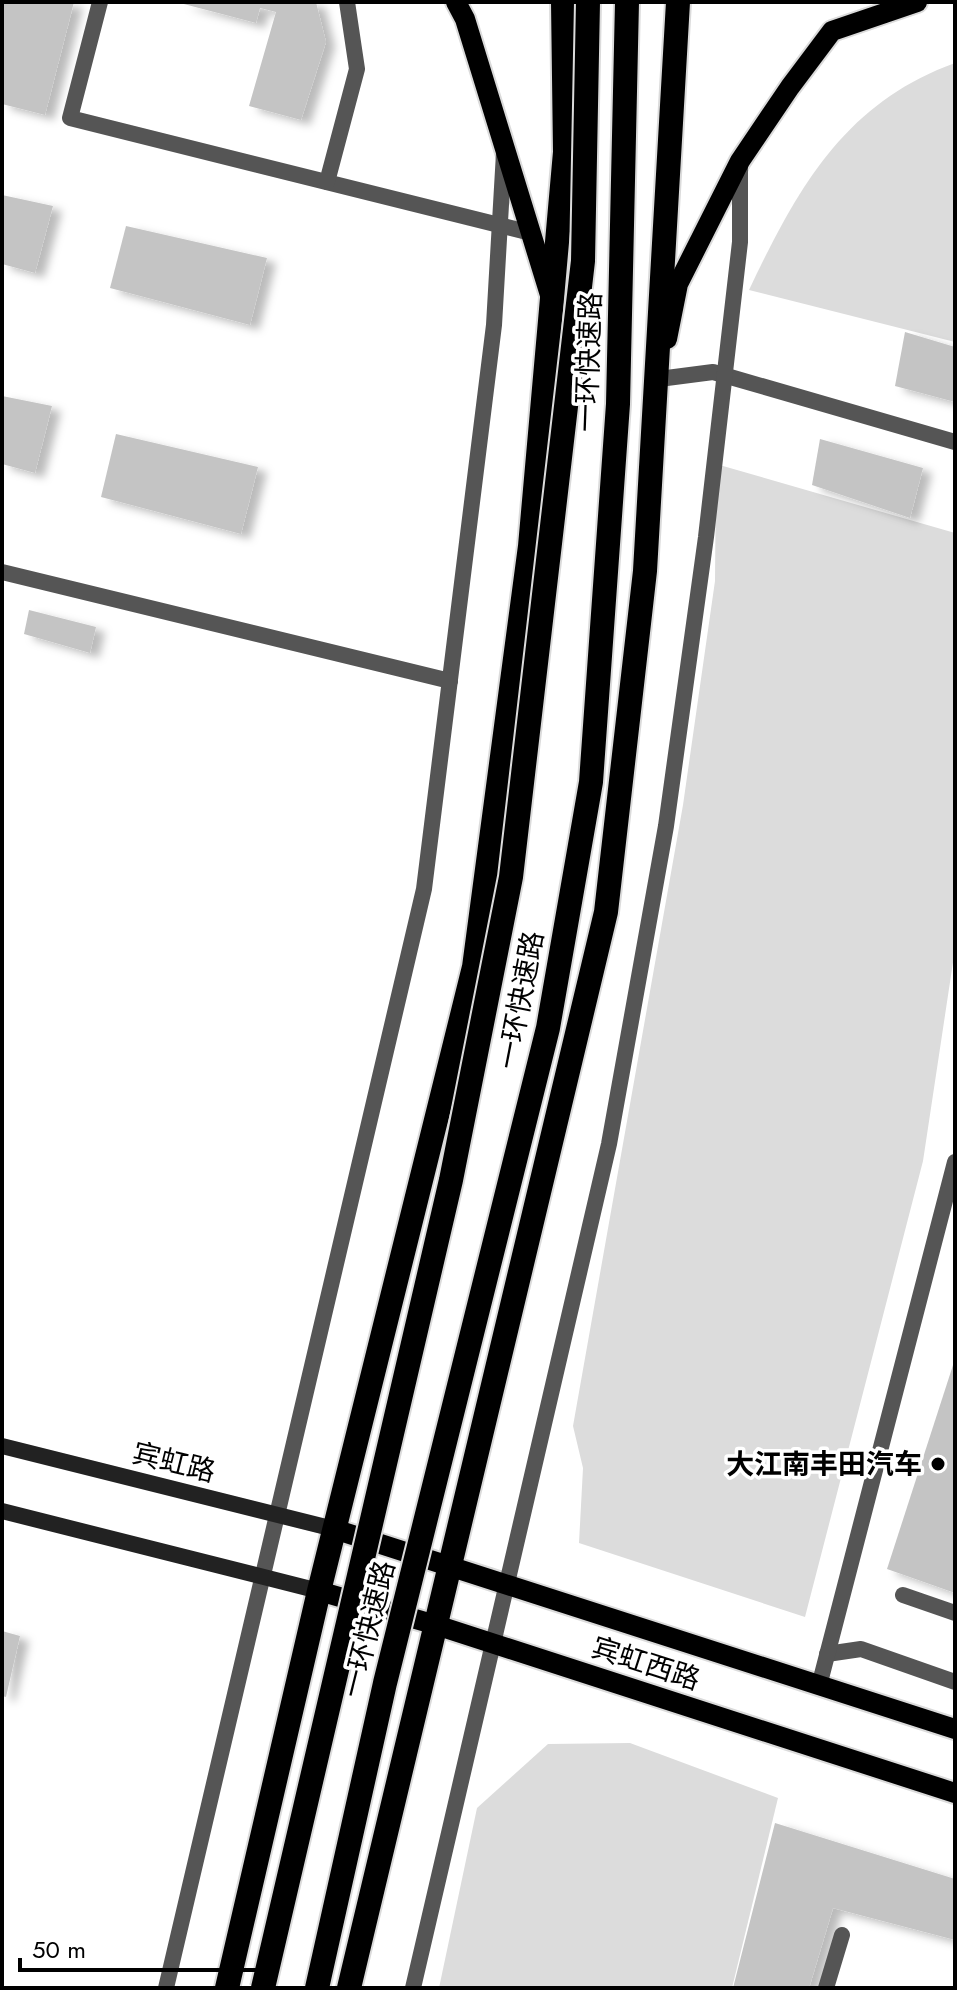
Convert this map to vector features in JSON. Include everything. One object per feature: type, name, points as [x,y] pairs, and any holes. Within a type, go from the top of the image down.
[{"type":"highway","points":[[227,1988],[319,1591],[474,967],[530,546],[565,152],[563,2]]},
{"type":"highway","name":"一环快速路","points":[[263,1988],[451,1180],[511,877],[583,261],[588,2]]},
{"type":"highway","name":"一环快速路","points":[[317,1988],[385,1683],[548,1028],[591,782],[618,404],[627,2]]},
{"type":"highway","points":[[349,1988],[606,912],[645,571],[659,379],[678,2]]},
{"type":"main road","points":[[456,2],[465,19],[552,301]]},
{"type":"main road","points":[[659,379],[678,284],[740,161],[832,31],[917,2]]},
{"type":"main road","name":"宾虹路","points":[[2,1446],[334,1529]]},
{"type":"main road","points":[[2,1511],[319,1591]]},
{"type":"main road","name":"宾虹西路","points":[[334,1529],[955,1729]]},
{"type":"main road","name":"宾虹西路","points":[[319,1591],[493,1643],[955,1793]]},
{"type":"street","points":[[100,2],[70,118],[531,233]]},
{"type":"street","points":[[327,182],[357,69],[347,2]]},
{"type":"street","points":[[166,1988],[424,889],[494,325],[504,143]]},
{"type":"street","points":[[413,1988],[609,1144],[666,826],[740,242],[740,161]]},
{"type":"street","points":[[659,379],[713,372],[955,442]]},
{"type":"street","points":[[2,572],[450,681]]},
{"type":"street","points":[[819,1686],[955,1162]]},
{"type":"street","points":[[903,1595],[955,1613]]},
{"type":"street","points":[[827,1654],[861,1649],[955,1682]]},
{"type":"street","points":[[826,1988],[842,1935]]},
{"type":"shaded area","points":[[955,63],[955,342],[749,290],[786,218],[828,154],[883,101],[916,80]]},
{"type":"shaded area","points":[[716,464],[955,533],[955,949],[923,1161],[805,1617],[579,1543],[583,1468],[573,1426],[683,805],[715,581]]},
{"type":"shaded area","points":[[630,1743],[778,1798],[732,1988],[439,1988],[477,1808],[548,1744]]},
{"type":"building","points":[[2,2],[74,2],[45,115],[2,104]]},
{"type":"building","points":[[316,2],[326,42],[301,120],[249,106],[276,12],[260,8],[256,23],[180,3]]},
{"type":"building","points":[[2,195],[53,206],[35,273],[2,264]]},
{"type":"building","points":[[126,226],[267,258],[250,325],[110,288]]},
{"type":"building","points":[[905,332],[955,347],[955,402],[895,386]]},
{"type":"building","points":[[2,396],[52,406],[35,473],[2,464]]},
{"type":"building","points":[[116,434],[258,467],[241,534],[101,497]]},
{"type":"building","points":[[820,439],[923,468],[910,518],[812,485]]},
{"type":"building","points":[[29,610],[96,627],[90,653],[24,634]]},
{"type":"building","name":"大江南丰田汽车","points":[[955,1362],[955,1593],[887,1569]]},
{"type":"building","points":[[2,1631],[20,1636],[6,1697],[2,1696]]},
{"type":"building","points":[[775,1823],[955,1879],[955,1940],[833,1908],[809,1988],[733,1988]]},
{"type":"place","name":"大江南丰田汽车","points":[[938,1464]]}]
